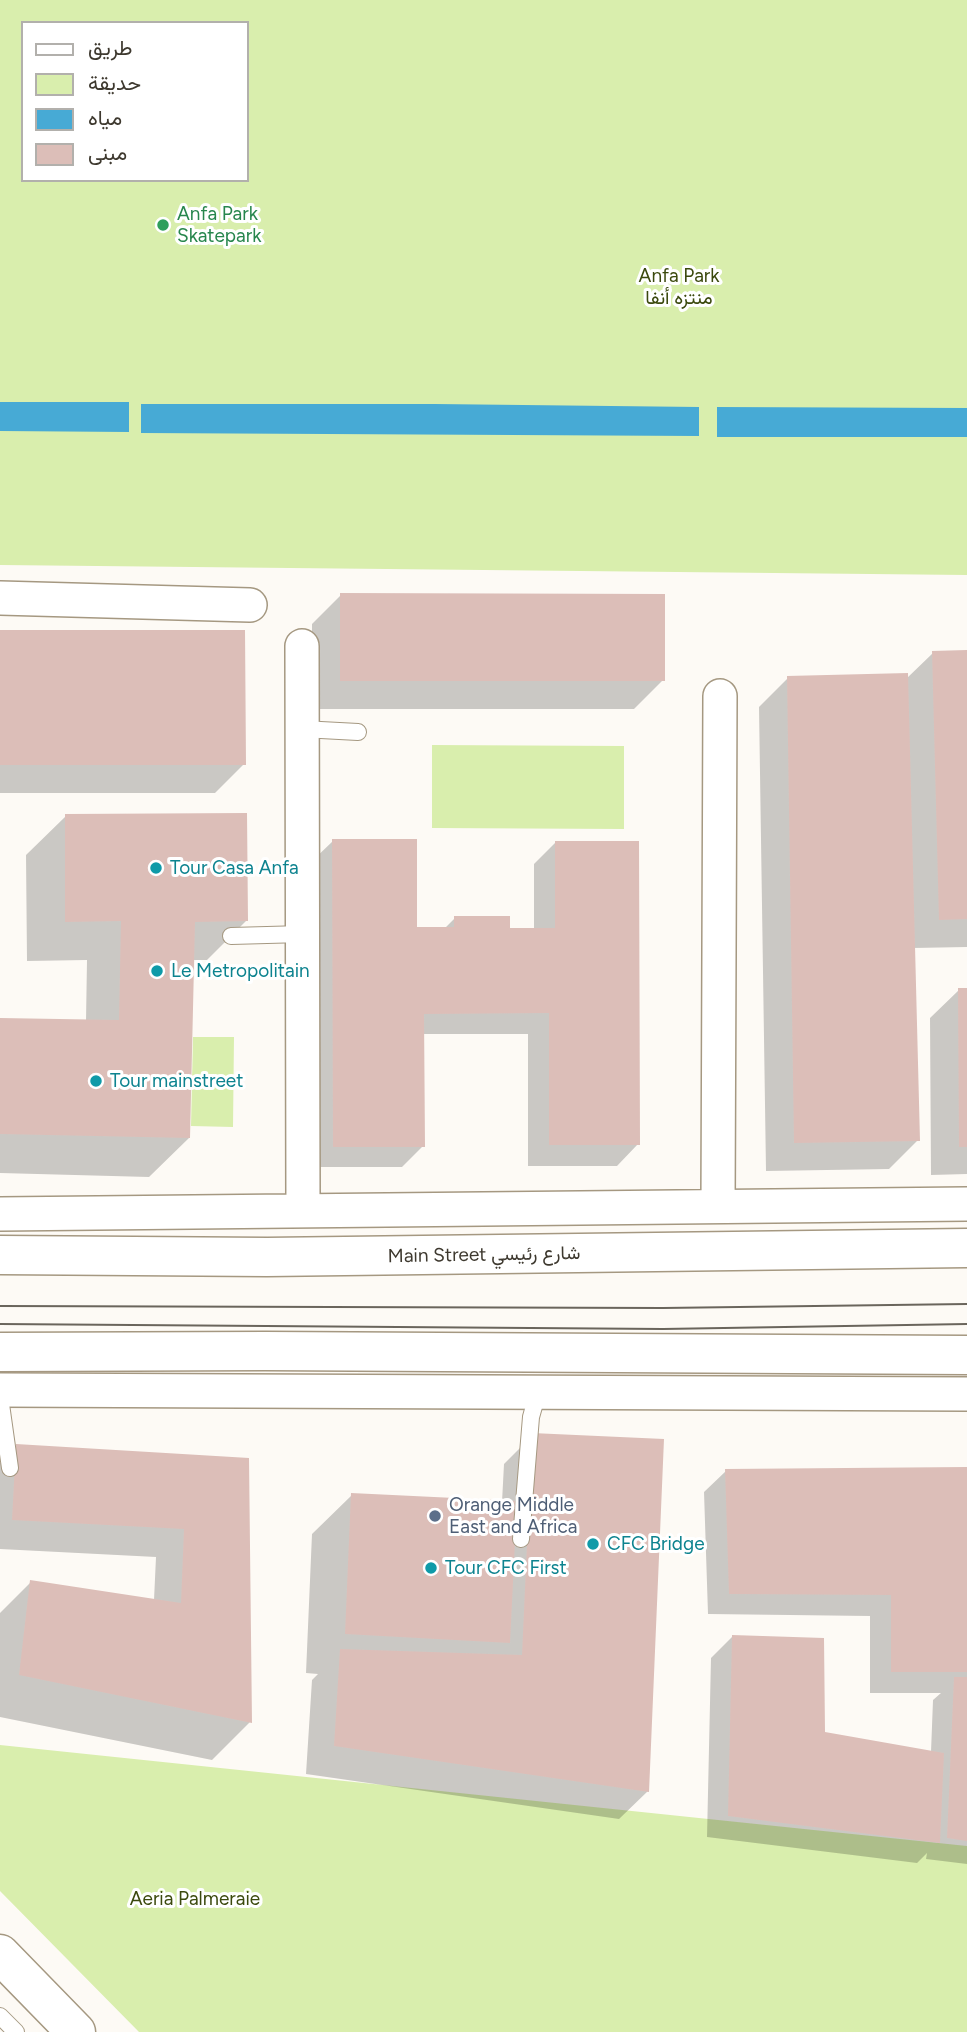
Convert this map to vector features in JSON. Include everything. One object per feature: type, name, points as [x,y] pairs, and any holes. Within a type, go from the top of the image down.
[{"type":"main road","name":"Main Street شارع رئيسي","points":[[0,1255],[281,1257],[967,1248]]},
{"type":"main road","points":[[0,1352],[967,1354]]},
{"type":"main road","points":[[0,1954],[76,2032]]},
{"type":"street","points":[[0,598],[250,605]]},
{"type":"street","points":[[302,646],[303,1211]]},
{"type":"street","points":[[718,1206],[720,696]]},
{"type":"street","points":[[0,1214],[967,1204]]},
{"type":"street","points":[[0,1390],[967,1394]]},
{"type":"lane","points":[[302,729],[358,732]]},
{"type":"lane","points":[[231,936],[303,934]]},
{"type":"lane","points":[[521,1539],[531,1417],[538,1392]]},
{"type":"lane","points":[[0,1397],[10,1468]]},
{"type":"lane","points":[[0,2016],[16,2032]]},
{"type":"green space","name":"Anfa Park منتزه أنفا","points":[[0,0],[967,0],[967,575],[0,565]]},
{"type":"green space","points":[[432,745],[624,746],[624,829],[432,828]]},
{"type":"green space","points":[[193,1037],[234,1037],[233,1127],[191,1126]]},
{"type":"green space","name":"Aeria Palmeraie","points":[[0,1745],[967,1846],[967,2032],[139,2032],[0,1891]]},
{"type":"water","points":[[0,402],[129,402],[129,432],[0,431]]},
{"type":"water","points":[[141,404],[699,407],[699,436],[141,433]]},
{"type":"water","points":[[717,407],[967,408],[967,437],[717,437]]},
{"type":"building","points":[[340,593],[665,594],[665,681],[340,681]]},
{"type":"building","points":[[0,630],[245,630],[246,765],[0,765]]},
{"type":"building","points":[[967,650],[967,919],[939,920],[932,651]]},
{"type":"building","points":[[908,673],[920,1141],[794,1143],[787,676]]},
{"type":"building","points":[[247,813],[248,921],[195,922],[190,1138],[0,1134],[0,1018],[119,1020],[121,921],[65,922],[65,814]]},
{"type":"building","points":[[332,839],[417,839],[417,927],[454,927],[454,916],[510,916],[510,928],[555,928],[555,841],[639,841],[640,1145],[549,1145],[549,1013],[424,1014],[425,1147],[333,1147]]},
{"type":"building","points":[[958,988],[967,988],[967,1147],[959,1147]]},
{"type":"building","name":"CFC Bridge","points":[[532,1433],[664,1439],[649,1792],[334,1746],[340,1649],[522,1655]]},
{"type":"building","points":[[16,1444],[249,1458],[252,1723],[19,1675],[30,1580],[181,1603],[184,1529],[12,1520]]},
{"type":"building","points":[[967,1467],[967,1672],[891,1672],[891,1595],[729,1594],[725,1469]]},
{"type":"building","name":"Tour CFC First","points":[[351,1493],[517,1501],[510,1643],[345,1634]]},
{"type":"building","points":[[732,1635],[824,1638],[825,1732],[944,1753],[940,1843],[728,1816]]},
{"type":"building","points":[[954,1677],[967,1677],[967,1841],[947,1838]]},
{"type":"tram line","points":[[0,1306],[663,1308],[967,1304]]},
{"type":"tram line","points":[[0,1324],[663,1329],[967,1324]]},
{"type":"place","name":"Anfa Park Skatepark","points":[[163,225]]},
{"type":"place","name":"Tour Casa Anfa","points":[[156,868]]},
{"type":"place","name":"Le Metropolitain","points":[[157,971]]},
{"type":"place","name":"Tour mainstreet","points":[[96,1081]]},
{"type":"place","name":"Orange Middle East and Africa","points":[[435,1516]]},
{"type":"place","name":"CFC Bridge","points":[[593,1544]]},
{"type":"place","name":"Tour CFC First","points":[[431,1568]]}]
